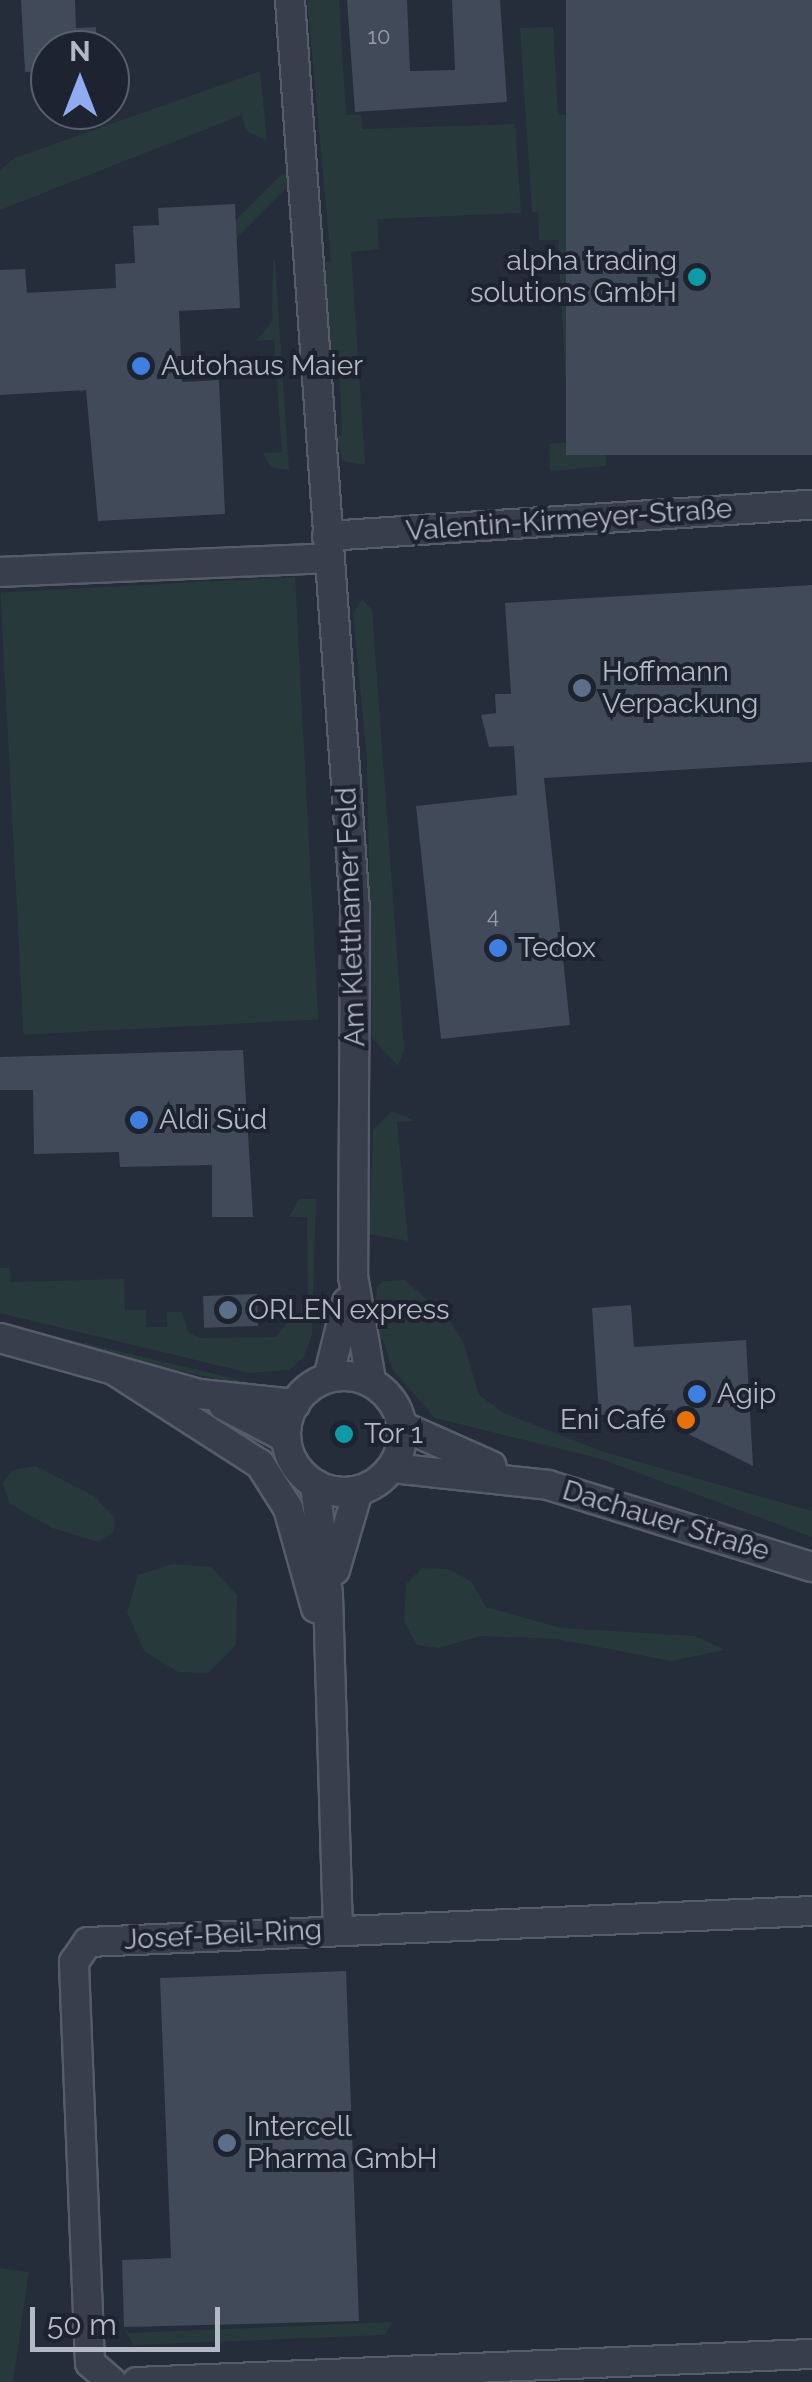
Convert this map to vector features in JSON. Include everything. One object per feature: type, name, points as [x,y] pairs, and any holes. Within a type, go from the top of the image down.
[{"type":"street","name":"Am Kletthamer Feld","points":[[290,0],[356,909],[352,1276],[371,1380]]},
{"type":"street","name":"Valentin-Kirmeyer-Straße","points":[[328,547],[812,505]]},
{"type":"street","points":[[0,572],[328,547]]},
{"type":"street","name":"Am Kletthamer Feld","points":[[328,1378],[352,1276]]},
{"type":"street","points":[[0,1338],[200,1394],[294,1404]]},
{"type":"street","points":[[0,1350],[52,1354]]},
{"type":"street","points":[[115,1371],[260,1464],[294,1525],[326,1649]]},
{"type":"street","points":[[328,1596],[358,1491],[392,1468],[402,1426],[391,1400],[371,1380],[328,1378],[294,1404],[286,1438],[295,1465],[315,1484],[358,1491]]},
{"type":"street","points":[[200,1394],[286,1438]]},
{"type":"street","name":"Dachauer Straße","points":[[402,1426],[520,1478],[812,1568]]},
{"type":"street","name":"Dachauer Straße","points":[[392,1468],[520,1478]]},
{"type":"street","points":[[315,1484],[328,1596],[326,1649],[338,1929]]},
{"type":"street","name":"Josef-Beil-Ring","points":[[112,2382],[90,2363],[74,1962],[88,1942],[812,1912]]},
{"type":"street","points":[[136,2382],[812,2354]]},
{"type":"shaded area","points":[[307,0],[339,0],[346,115],[361,115],[362,129],[515,124],[521,213],[377,219],[379,249],[351,252],[365,464],[343,461],[336,437],[342,435],[339,354],[331,352],[325,262],[331,261]]},
{"type":"shaded area","points":[[553,27],[558,115],[573,114],[593,453],[606,453],[606,466],[550,471],[549,444],[569,442],[558,240],[539,240],[538,212],[532,212],[520,28]]},
{"type":"shaded area","points":[[260,71],[267,141],[246,131],[242,115],[0,210],[0,170],[15,158],[94,130],[130,130],[130,117]]},
{"type":"shaded area","points":[[283,173],[292,182],[81,393],[72,384]]},
{"type":"shaded area","points":[[273,260],[289,470],[270,467],[263,453],[282,452],[274,340],[256,341],[272,322]]},
{"type":"shaded area","points":[[295,577],[318,1019],[24,1035],[0,592]]},
{"type":"shaded area","points":[[362,599],[372,610],[404,1050],[398,1066],[372,1038],[367,760],[353,613]]},
{"type":"shaded area","points":[[392,1111],[415,1121],[397,1122],[408,1241],[369,1234],[373,1130]]},
{"type":"shaded area","points":[[299,1199],[316,1199],[312,1335],[303,1358],[289,1370],[250,1373],[0,1313],[0,1268],[10,1268],[11,1282],[124,1279],[125,1310],[146,1310],[146,1327],[167,1327],[167,1312],[182,1312],[188,1332],[200,1338],[275,1337],[290,1320],[301,1319],[301,1303],[308,1302],[307,1217],[289,1217]]},
{"type":"shaded area","points":[[405,1280],[447,1317],[463,1341],[479,1395],[504,1413],[604,1452],[812,1511],[812,1537],[598,1458],[435,1418],[393,1370],[383,1340],[373,1335],[377,1287],[383,1281]]},
{"type":"shaded area","points":[[8,1325],[253,1383],[253,1387],[50,1342]]},
{"type":"shaded area","points":[[36,1466],[94,1496],[115,1518],[114,1531],[98,1542],[52,1528],[10,1504],[2,1483],[13,1470]]},
{"type":"shaded area","points":[[172,1564],[211,1567],[237,1595],[236,1645],[208,1673],[178,1672],[144,1651],[127,1612],[138,1575]]},
{"type":"shaded area","points":[[422,1568],[448,1569],[471,1581],[486,1607],[561,1628],[695,1636],[725,1650],[671,1661],[557,1639],[480,1636],[439,1648],[417,1645],[404,1621],[406,1584]]},
{"type":"shaded area","points":[[0,2268],[29,2272],[13,2382],[0,2382]]},
{"type":"shaded area","points":[[392,2322],[385,2335],[134,2345],[123,2328],[129,2333]]},
{"type":"building","points":[[21,0],[75,0],[76,28],[96,30],[30,30],[30,72],[25,72]]},
{"type":"building","points":[[347,0],[407,0],[410,71],[455,70],[452,0],[500,0],[507,102],[355,112]]},
{"type":"building","name":"alpha trading solutions GmbH","points":[[566,0],[812,0],[812,455],[566,455]]},
{"type":"building","points":[[235,204],[240,308],[179,311],[182,382],[219,380],[225,514],[98,521],[86,390],[0,395],[0,270],[25,269],[27,293],[116,288],[115,264],[135,263],[133,226],[159,225],[158,208]]},
{"type":"building","points":[[812,585],[812,762],[544,778],[570,1025],[441,1039],[416,806],[517,795],[514,746],[489,747],[481,715],[496,713],[495,694],[511,694],[505,603]]},
{"type":"building","name":"Aldi Süd","points":[[243,1050],[253,1217],[212,1217],[212,1165],[120,1167],[119,1152],[34,1154],[33,1090],[0,1090],[0,1057]]},
{"type":"building","points":[[257,1294],[258,1326],[204,1328],[203,1296]]},
{"type":"building","points":[[631,1305],[634,1347],[746,1340],[753,1466],[674,1427],[673,1410],[599,1415],[592,1308]]},
{"type":"building","points":[[346,1971],[359,2321],[124,2327],[122,2260],[171,2258],[160,1978]]},
{"type":"place","name":"alpha trading solutions GmbH","points":[[697,277]]},
{"type":"place","name":"Autohaus Maier","points":[[141,366]]},
{"type":"place","name":"Hoffmann Verpackung","points":[[582,688]]},
{"type":"place","name":"Tedox","points":[[498,948]]},
{"type":"place","name":"Aldi Süd","points":[[139,1120]]},
{"type":"place","name":"ORLEN express","points":[[228,1310]]},
{"type":"place","name":"Agip","points":[[697,1394]]},
{"type":"place","name":"Eni Café","points":[[686,1420]]},
{"type":"place","name":"Tor 1","points":[[344,1434]]},
{"type":"place","name":"Intercell Pharma GmbH","points":[[227,2143]]}]
